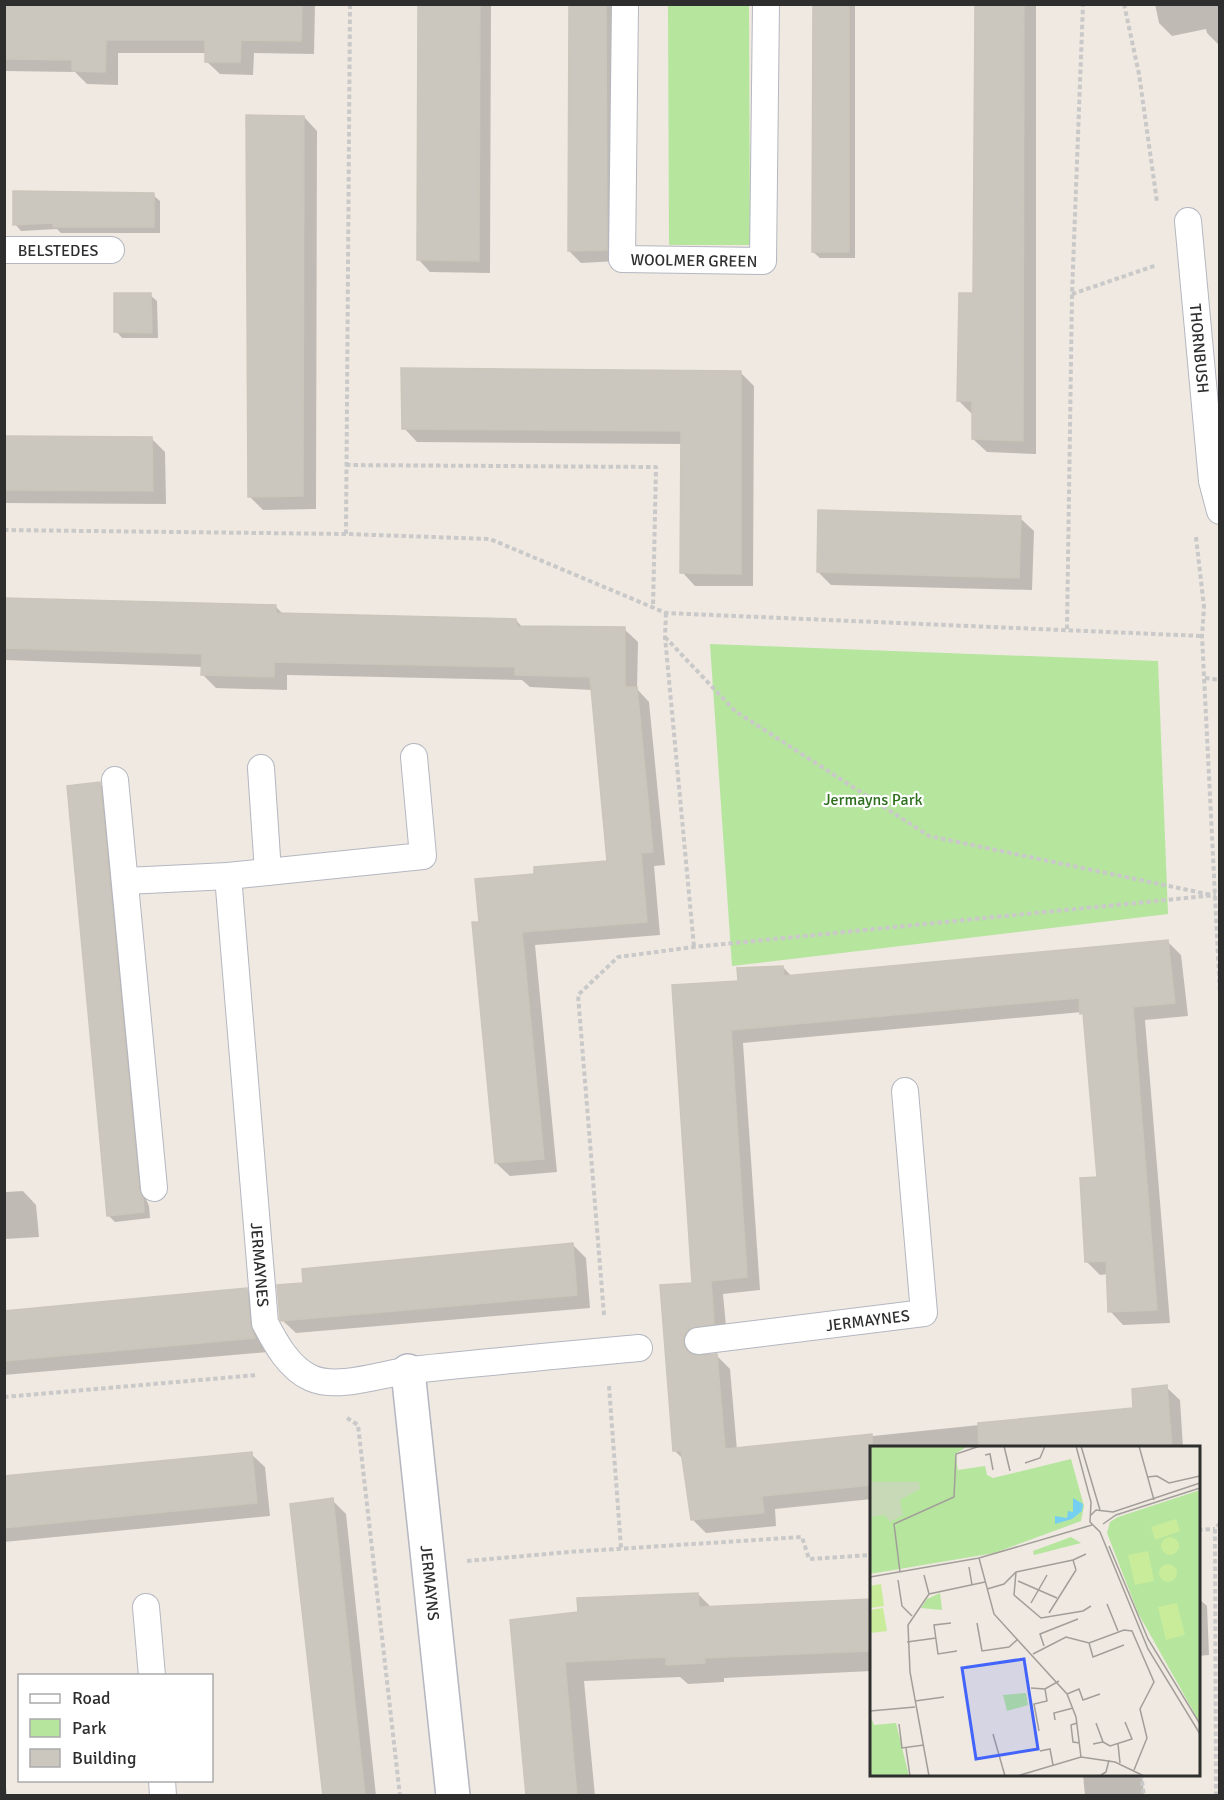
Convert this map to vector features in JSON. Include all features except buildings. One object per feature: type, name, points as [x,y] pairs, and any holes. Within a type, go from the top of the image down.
[{"type":"street","name":"JERMAYNS","points":[[408,1371],[453,1796]]},
{"type":"lane","name":"WOOLMER GREEN","points":[[625,4],[622,259],[764,261],[766,4]]},
{"type":"lane","name":"THORNBUSH","points":[[1188,221],[1212,481],[1220,511]]},
{"type":"lane","name":"BELSTEDES","points":[[4,250],[111,250]]},
{"type":"lane","points":[[126,881],[228,876],[423,856],[414,757]]},
{"type":"lane","points":[[261,768],[268,872]]},
{"type":"lane","points":[[115,780],[154,1188]]},
{"type":"lane","name":"JERMAYNES","points":[[228,876],[265,1323],[276,1344],[293,1366],[311,1378],[331,1383],[408,1371],[639,1348]]},
{"type":"lane","name":"JERMAYNES","points":[[698,1341],[924,1313],[905,1091]]},
{"type":"lane","points":[[146,1607],[152,1674]]},
{"type":"path","points":[[346,534],[350,4]]},
{"type":"path","points":[[1067,629],[1072,294],[1083,4]]},
{"type":"path","points":[[1072,294],[1165,262],[1192,258]]},
{"type":"path","points":[[346,465],[656,467],[653,608]]},
{"type":"path","points":[[4,530],[346,534],[489,539],[666,613],[1202,636]]},
{"type":"path","points":[[666,613],[665,637],[694,947]]},
{"type":"path","points":[[621,1548],[578,995],[618,957],[694,947],[1216,895],[929,836],[735,711],[665,637]]},
{"type":"path","points":[[1205,678],[1220,680]]},
{"type":"path","points":[[4,1397],[302,1372]]},
{"type":"path","points":[[340,1413],[358,1425],[400,1796]]},
{"type":"path","points":[[1216,1796],[1215,1529],[1220,1523]]},
{"type":"path","points":[[1200,1530],[1215,1529]]},
{"type":"path","points":[[461,1561],[802,1537],[809,1559],[870,1555]]},
{"type":"path","points":[[1141,1776],[1144,1796]]},
{"type":"green space","points":[[668,5],[749,5],[750,245],[669,245]]},
{"type":"green space","name":"Jermayns Park","points":[[710,644],[1158,661],[1168,914],[732,966]]}]
